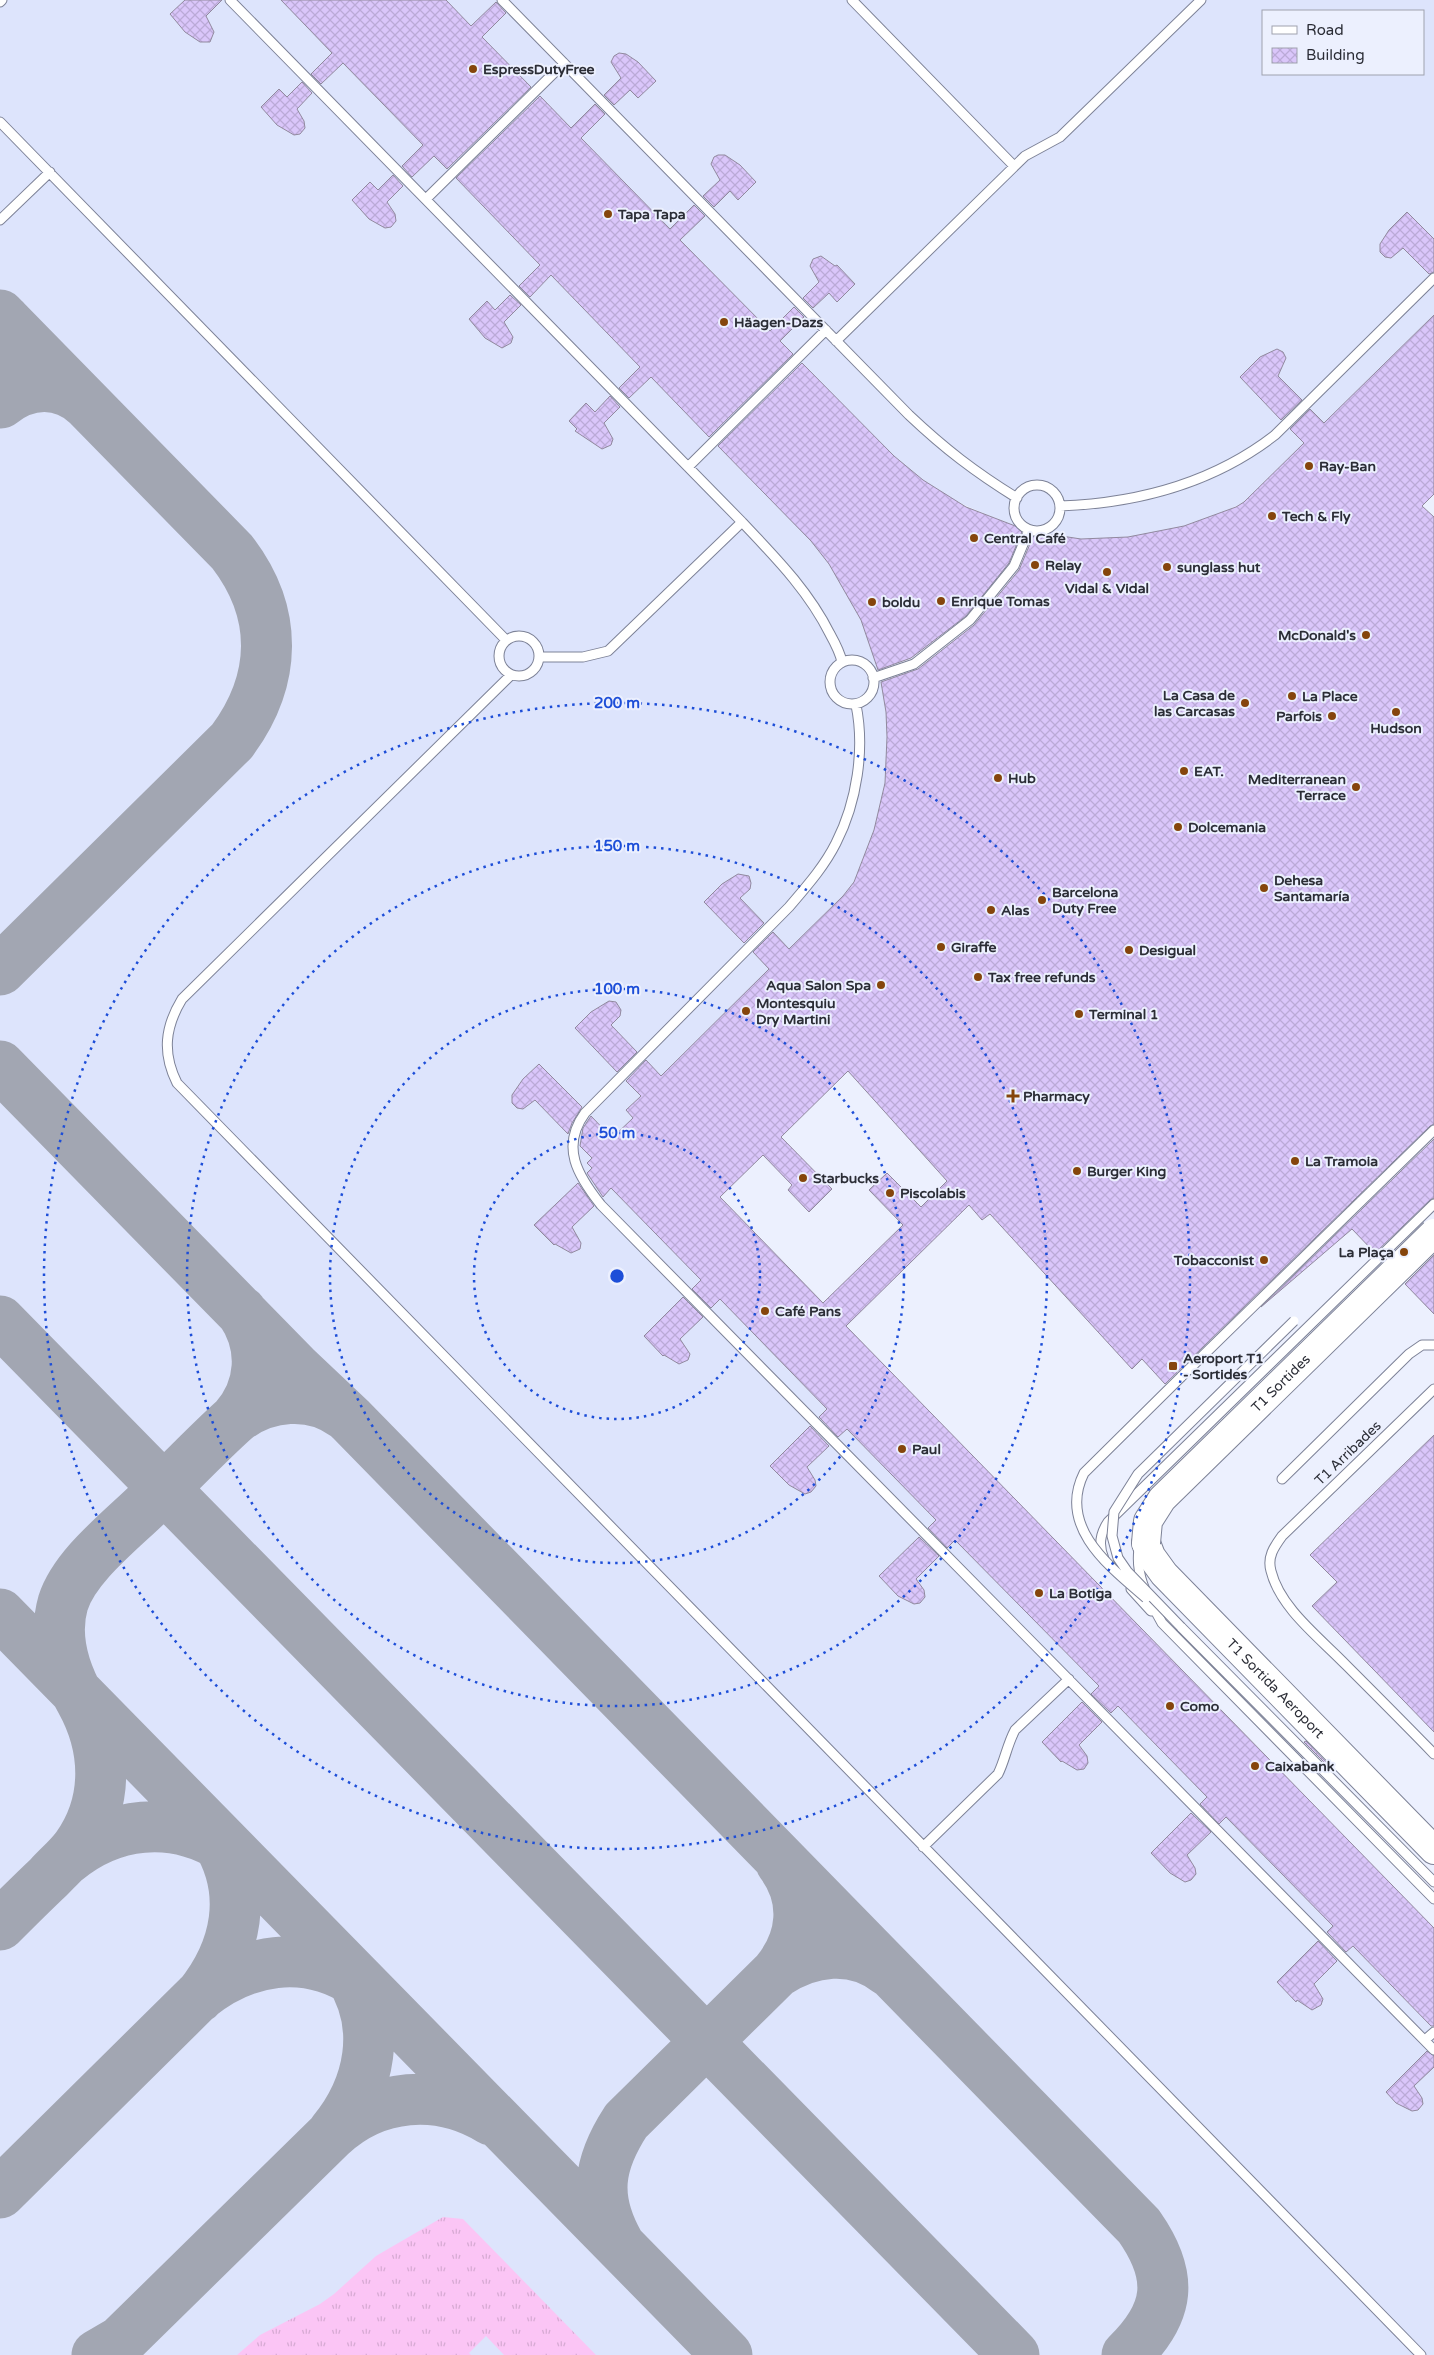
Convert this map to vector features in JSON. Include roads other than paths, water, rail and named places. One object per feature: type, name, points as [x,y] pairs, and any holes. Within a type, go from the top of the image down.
[{"type":"main road","name":"T1 Sortides","points":[[1146,1543],[1148,1521],[1162,1499],[1434,1233]]},
{"type":"main road","name":"T1 Sortida Aeroport","points":[[1146,1543],[1150,1556],[1164,1574],[1434,1850]]},
{"type":"lane","points":[[230,0],[742,522],[798,582],[823,620],[841,655],[842,662]]},
{"type":"lane","points":[[502,0],[836,341],[946,450],[1017,498]]},
{"type":"lane","points":[[852,0],[1014,166]]},
{"type":"lane","points":[[836,341],[1014,166],[1031,152],[1060,137],[1201,0]]},
{"type":"lane","points":[[426,199],[564,63]]},
{"type":"lane","points":[[0,122],[506,640]]},
{"type":"lane","points":[[0,220],[50,172]]},
{"type":"lane","points":[[1060,506],[1117,500],[1168,490],[1208,476],[1253,452],[1275,435],[1434,278]]},
{"type":"lane","points":[[688,467],[826,330]]},
{"type":"lane","points":[[1041,486],[1053,491],[1060,506],[1056,521],[1048,529],[1041,531],[1029,530],[1019,522],[1015,511],[1017,498],[1026,489],[1041,486]]},
{"type":"lane","points":[[540,657],[583,657],[608,651],[742,522]]},
{"type":"lane","points":[[874,678],[914,664],[970,620],[1014,566],[1029,530]]},
{"type":"lane","points":[[511,676],[501,666],[498,658],[499,651],[506,640],[518,635],[526,637],[537,646],[540,657],[538,664],[530,674],[511,676],[182,999],[166,1036],[166,1049],[172,1074],[190,1098],[1421,2355]]},
{"type":"lane","points":[[858,661],[867,666],[874,678],[872,691],[866,700],[856,704],[842,702],[831,691],[831,673],[842,662],[858,661]]},
{"type":"lane","points":[[856,704],[858,717],[858,766],[850,805],[836,842],[819,871],[789,907],[585,1112],[578,1122],[574,1135],[575,1164],[581,1177],[601,1205],[1434,2050]]},
{"type":"lane","points":[[1434,1130],[1084,1473],[1076,1502],[1080,1521],[1091,1546],[1119,1569],[1181,1627],[1434,1882]]},
{"type":"lane","points":[[1434,1204],[1108,1522],[1101,1537],[1101,1552],[1104,1559],[1162,1623],[1434,1899]]},
{"type":"lane","points":[[1119,1569],[1114,1551],[1112,1527],[1114,1512],[1138,1474],[1294,1321]]},
{"type":"lane","points":[[1282,1479],[1409,1354],[1422,1345],[1434,1345]]},
{"type":"lane","name":"T1 Arribades","points":[[1434,1389],[1282,1536],[1274,1548],[1270,1559],[1270,1569],[1282,1595],[1294,1611],[1434,1754]]},
{"type":"lane","points":[[1162,1623],[1142,1583],[1138,1558],[1145,1536],[1164,1514]]},
{"type":"lane","points":[[923,1846],[998,1774],[1015,1730],[1069,1679]]},
{"type":"lane","points":[[1425,2040],[1434,2032]]},
{"type":"place","name":"EspressDutyFree","points":[[473,69]]},
{"type":"place","name":"Tapa Tapa","points":[[608,214]]},
{"type":"place","name":"Häagen-Dazs","points":[[724,322]]},
{"type":"place","name":"Ray-Ban","points":[[1309,466]]},
{"type":"place","name":"Tech & Fly","points":[[1272,516]]},
{"type":"place","name":"Central Café","points":[[974,538]]},
{"type":"place","name":"Relay","points":[[1035,565]]},
{"type":"place","name":"sunglass hut","points":[[1167,567]]},
{"type":"place","name":"Vidal & Vidal","points":[[1107,572]]},
{"type":"place","name":"Enrique Tomas","points":[[941,601]]},
{"type":"place","name":"boldu","points":[[872,602]]},
{"type":"place","name":"McDonald's","points":[[1366,635]]},
{"type":"place","name":"La Place","points":[[1292,696]]},
{"type":"place","name":"La Casa de las Carcasas","points":[[1245,703]]},
{"type":"place","name":"Hudson","points":[[1396,712]]},
{"type":"place","name":"Parfois","points":[[1332,716]]},
{"type":"place","name":"EAT.","points":[[1184,771]]},
{"type":"place","name":"Hub","points":[[998,778]]},
{"type":"place","name":"Mediterranean Terrace","points":[[1356,787]]},
{"type":"place","name":"Dolcemania","points":[[1178,827]]},
{"type":"place","name":"Dehesa Santamaría","points":[[1264,888]]},
{"type":"place","name":"Barcelona Duty Free","points":[[1042,900]]},
{"type":"place","name":"Alas","points":[[991,910]]},
{"type":"place","name":"Giraffe","points":[[941,947]]},
{"type":"place","name":"Desigual","points":[[1129,950]]},
{"type":"place","name":"Tax free refunds","points":[[978,977]]},
{"type":"place","name":"Aqua Salon Spa","points":[[881,985]]},
{"type":"place","name":"Montesquiu Dry Martini","points":[[746,1011]]},
{"type":"place","name":"Terminal 1","points":[[1079,1014]]},
{"type":"place","name":"Pharmacy","points":[[1013,1096]]},
{"type":"place","name":"La Tramoia","points":[[1295,1161]]},
{"type":"place","name":"Burger King","points":[[1077,1171]]},
{"type":"place","name":"Starbucks","points":[[803,1178]]},
{"type":"place","name":"Piscolabis","points":[[890,1193]]},
{"type":"place","name":"La Plaça","points":[[1404,1252]]},
{"type":"place","name":"Tobacconist","points":[[1264,1260]]},
{"type":"place","name":"Café Pans","points":[[765,1311]]},
{"type":"place","name":"Aeroport T1 - Sortides","points":[[1173,1366]]},
{"type":"place","name":"Paul","points":[[902,1449]]},
{"type":"place","name":"La Botiga","points":[[1039,1593]]},
{"type":"place","name":"Como","points":[[1170,1706]]},
{"type":"place","name":"Caixabank","points":[[1255,1766]]}]
